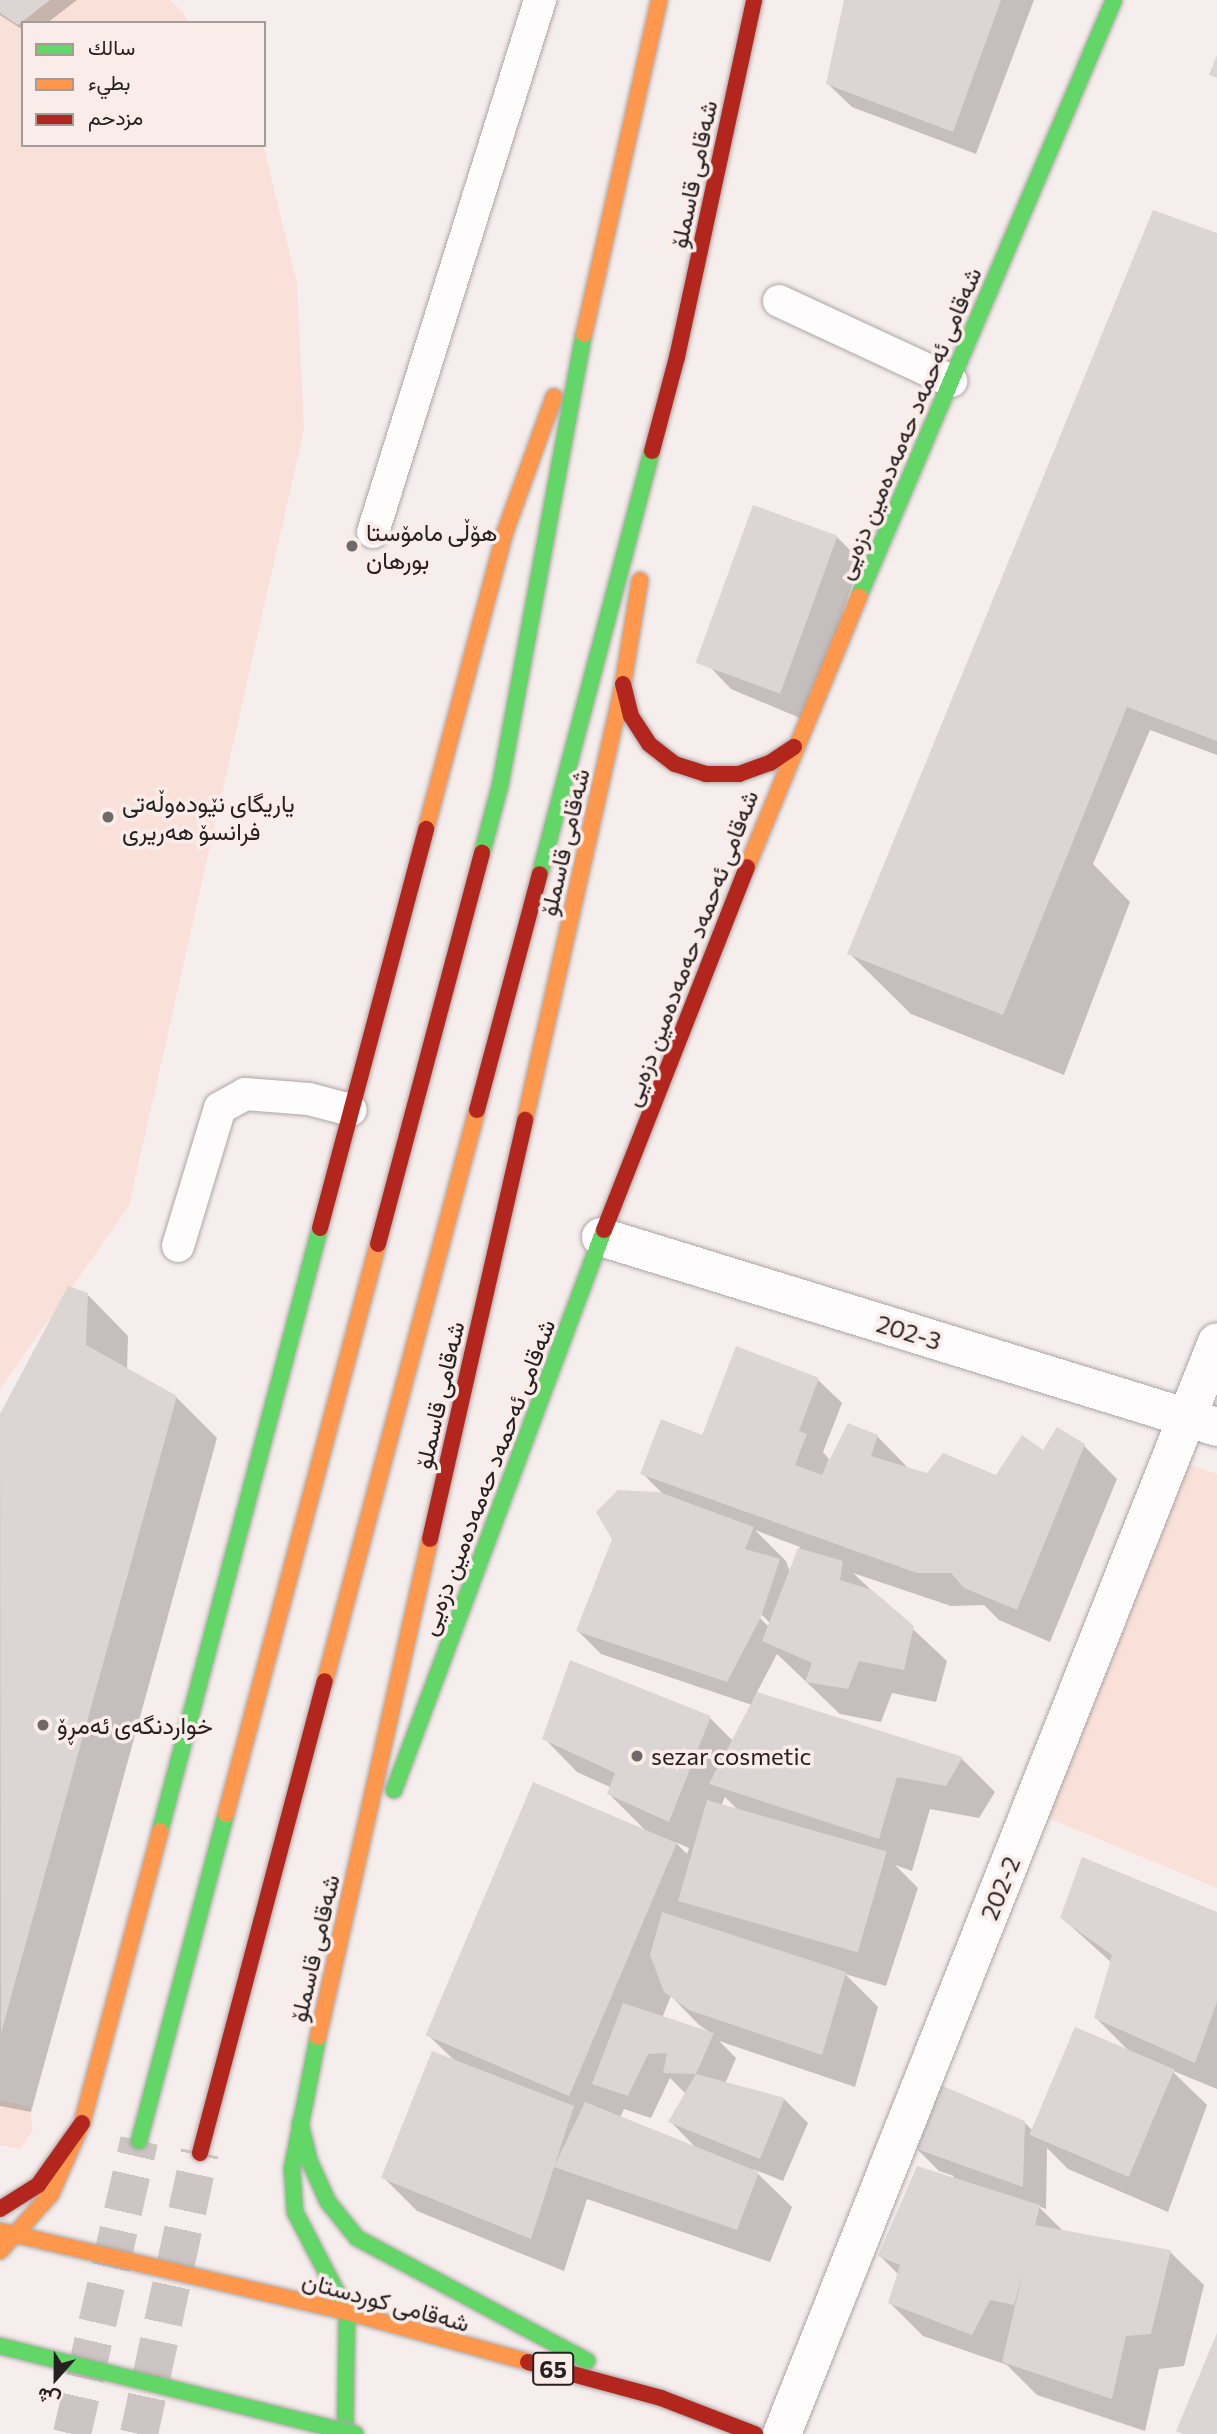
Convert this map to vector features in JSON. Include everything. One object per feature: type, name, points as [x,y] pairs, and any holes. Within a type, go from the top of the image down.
[{"type":"main road","points":[[139,2141],[500,786],[592,293],[659,0]]},
{"type":"main road","name":"شەقامی قاسملۆ","points":[[200,2153],[677,357],[754,0]]},
{"type":"main road","name":"شەقامی ئەحمەد حەمەدەمین دزەیی","points":[[343,1926],[601,1237],[794,747],[1114,0]]},
{"type":"main road","points":[[0,2251],[7,2232],[36,2216],[51,2194],[82,2123],[504,535],[592,293]]},
{"type":"main road","name":"شەقامی قاسملۆ","points":[[345,2434],[349,2389],[347,2312],[295,2212],[292,2168],[343,1926],[623,684],[677,357]]},
{"type":"main road","points":[[623,684],[631,716],[649,744],[675,764],[706,774],[739,774],[770,764],[794,747]]},
{"type":"main road","points":[[0,2209],[38,2185],[55,2167],[82,2123]]},
{"type":"main road","points":[[300,2123],[309,2160],[328,2202],[357,2238],[453,2293],[661,2398]]},
{"type":"main road","name":"شەقامی کوردستان","points":[[7,2232],[347,2312],[661,2398],[755,2434]]},
{"type":"main road","points":[[0,2346],[355,2434]]},
{"type":"street","name":"202-3","points":[[601,1237],[1202,1423]]},
{"type":"street","name":"202-2","points":[[782,2434],[1202,1423],[1217,1342]]},
{"type":"lane","points":[[373,533],[540,0]]},
{"type":"lane","points":[[779,301],[951,381]]},
{"type":"lane","points":[[178,1246],[220,1108],[245,1094],[309,1099],[351,1110]]},
{"type":"shaded area","name":"یاریگای نێودەوڵەتی فرانسۆ هەریری","points":[[0,0],[170,0],[183,12],[188,21],[21,21],[21,147],[263,147],[297,283],[304,429],[129,1206],[0,1389]]},
{"type":"shaded area","points":[[1183,1462],[1217,1474],[1217,1888],[1031,1811]]},
{"type":"shaded area","points":[[0,2100],[30,2107],[33,2130],[20,2149],[0,2145]]},
{"type":"building","points":[[0,0],[50,0],[18,25],[0,13]]},
{"type":"building","points":[[844,0],[1001,0],[953,132],[826,84]]},
{"type":"building","points":[[1217,55],[1217,78],[1209,75]]},
{"type":"building","points":[[1153,210],[1217,233],[1217,741],[1127,707],[1003,1015],[847,954]]},
{"type":"building","points":[[753,505],[838,536],[780,694],[696,663]]},
{"type":"building","name":"خواردنگەی ئەمڕۆ","points":[[68,1286],[88,1293],[86,1345],[177,1396],[1,2033],[0,1414]]},
{"type":"building","points":[[736,1346],[819,1378],[799,1431],[807,1434],[795,1465],[822,1475],[848,1423],[878,1435],[871,1456],[927,1473],[943,1453],[996,1475],[1022,1435],[1043,1450],[1057,1427],[1085,1444],[1017,1610],[964,1588],[951,1573],[917,1573],[640,1474],[661,1419],[702,1435]]},
{"type":"building","points":[[618,1490],[659,1492],[754,1527],[745,1549],[780,1559],[761,1617],[727,1682],[576,1631],[612,1539],[596,1512]]},
{"type":"building","points":[[798,1548],[843,1561],[840,1580],[872,1590],[914,1626],[904,1670],[859,1661],[848,1689],[805,1682],[812,1663],[762,1641]]},
{"type":"building","name":"sezar cosmetic","points":[[570,1660],[711,1716],[669,1822],[607,1794],[615,1773],[542,1739]]},
{"type":"building","points":[[757,1692],[963,1757],[946,1786],[897,1777],[879,1839],[709,1784]]},
{"type":"building","points":[[533,1782],[677,1843],[569,2096],[426,2035]]},
{"type":"building","points":[[707,1800],[887,1852],[858,1952],[678,1901]]},
{"type":"building","points":[[1082,1857],[1217,1912],[1217,2002],[1195,2063],[1094,2018],[1112,1955],[1060,1918]]},
{"type":"building","points":[[662,1912],[846,1972],[822,2055],[689,2010],[664,1992],[650,1955]]},
{"type":"building","points":[[623,2003],[714,2033],[696,2074],[663,2073],[667,2053],[648,2054],[628,2096],[592,2084]]},
{"type":"building","points":[[1075,2027],[1174,2069],[1129,2177],[1029,2135]]},
{"type":"building","points":[[432,2051],[574,2106],[531,2239],[381,2178]]},
{"type":"building","points":[[696,2074],[785,2098],[760,2159],[668,2122]]},
{"type":"building","points":[[936,2083],[1025,2121],[1023,2187],[914,2148]]},
{"type":"building","points":[[585,2102],[759,2172],[737,2230],[554,2167]]},
{"type":"building","points":[[917,2166],[1040,2205],[1035,2225],[1171,2250],[1151,2334],[1126,2336],[1112,2399],[1002,2362],[1023,2272],[1014,2305],[990,2300],[972,2335],[888,2303],[900,2265],[878,2256]]},
{"type":"building","points":[[1217,2333],[1217,2434],[1183,2434],[1176,2431]]},
{"type":"tunnel","points":[[72,2434],[139,2141]]},
{"type":"tunnel","points":[[139,2434],[200,2153]]},
{"type":"traffic: fast","points":[[859,596],[1114,0]]},
{"type":"traffic: fast","points":[[482,853],[500,786],[584,334]]},
{"type":"traffic: fast","points":[[540,874],[652,451]]},
{"type":"traffic: fast","points":[[160,1831],[320,1228]]},
{"type":"traffic: fast","points":[[394,1790],[604,1230]]},
{"type":"traffic: fast","points":[[139,2141],[226,1814]]},
{"type":"traffic: fast","points":[[318,2037],[292,2168],[295,2212],[347,2312],[345,2434]]},
{"type":"traffic: fast","points":[[300,2123],[309,2160],[328,2202],[357,2238],[587,2361]]},
{"type":"traffic: fast","points":[[0,2346],[355,2434]]},
{"type":"traffic: slow","points":[[584,334],[659,0]]},
{"type":"traffic: slow","points":[[426,829],[504,535],[554,397]]},
{"type":"traffic: slow","points":[[525,1120],[623,684],[640,580]]},
{"type":"traffic: slow","points":[[747,867],[859,596]]},
{"type":"traffic: slow","points":[[325,1681],[477,1110]]},
{"type":"traffic: slow","points":[[226,1814],[378,1244]]},
{"type":"traffic: slow","points":[[318,2037],[430,1539]]},
{"type":"traffic: slow","points":[[0,2251],[51,2194],[82,2123],[160,1831]]},
{"type":"traffic: slow","points":[[0,2231],[347,2312],[528,2362]]},
{"type":"traffic: jam","points":[[652,451],[677,357],[754,0]]},
{"type":"traffic: jam","points":[[623,684],[631,716],[649,744],[675,764],[706,774],[739,774],[770,763],[794,747]]},
{"type":"traffic: jam","points":[[320,1228],[426,829]]},
{"type":"traffic: jam","points":[[378,1244],[482,853]]},
{"type":"traffic: jam","points":[[604,1230],[747,867]]},
{"type":"traffic: jam","points":[[477,1110],[540,874]]},
{"type":"traffic: jam","points":[[430,1539],[525,1120]]},
{"type":"traffic: jam","points":[[200,2153],[325,1681]]},
{"type":"traffic: jam","points":[[0,2209],[38,2185],[82,2123]]},
{"type":"traffic: jam","points":[[528,2362],[661,2398],[755,2434]]},
{"type":"place","name":"هۆڵی مامۆستا بورهان","points":[[352,546]]},
{"type":"place","name":"یاریگای نێودەوڵەتی فرانسۆ هەریری","points":[[108,817]]},
{"type":"place","name":"خواردنگەی ئەمڕۆ","points":[[43,1725]]},
{"type":"place","name":"sezar cosmetic","points":[[637,1756]]}]
